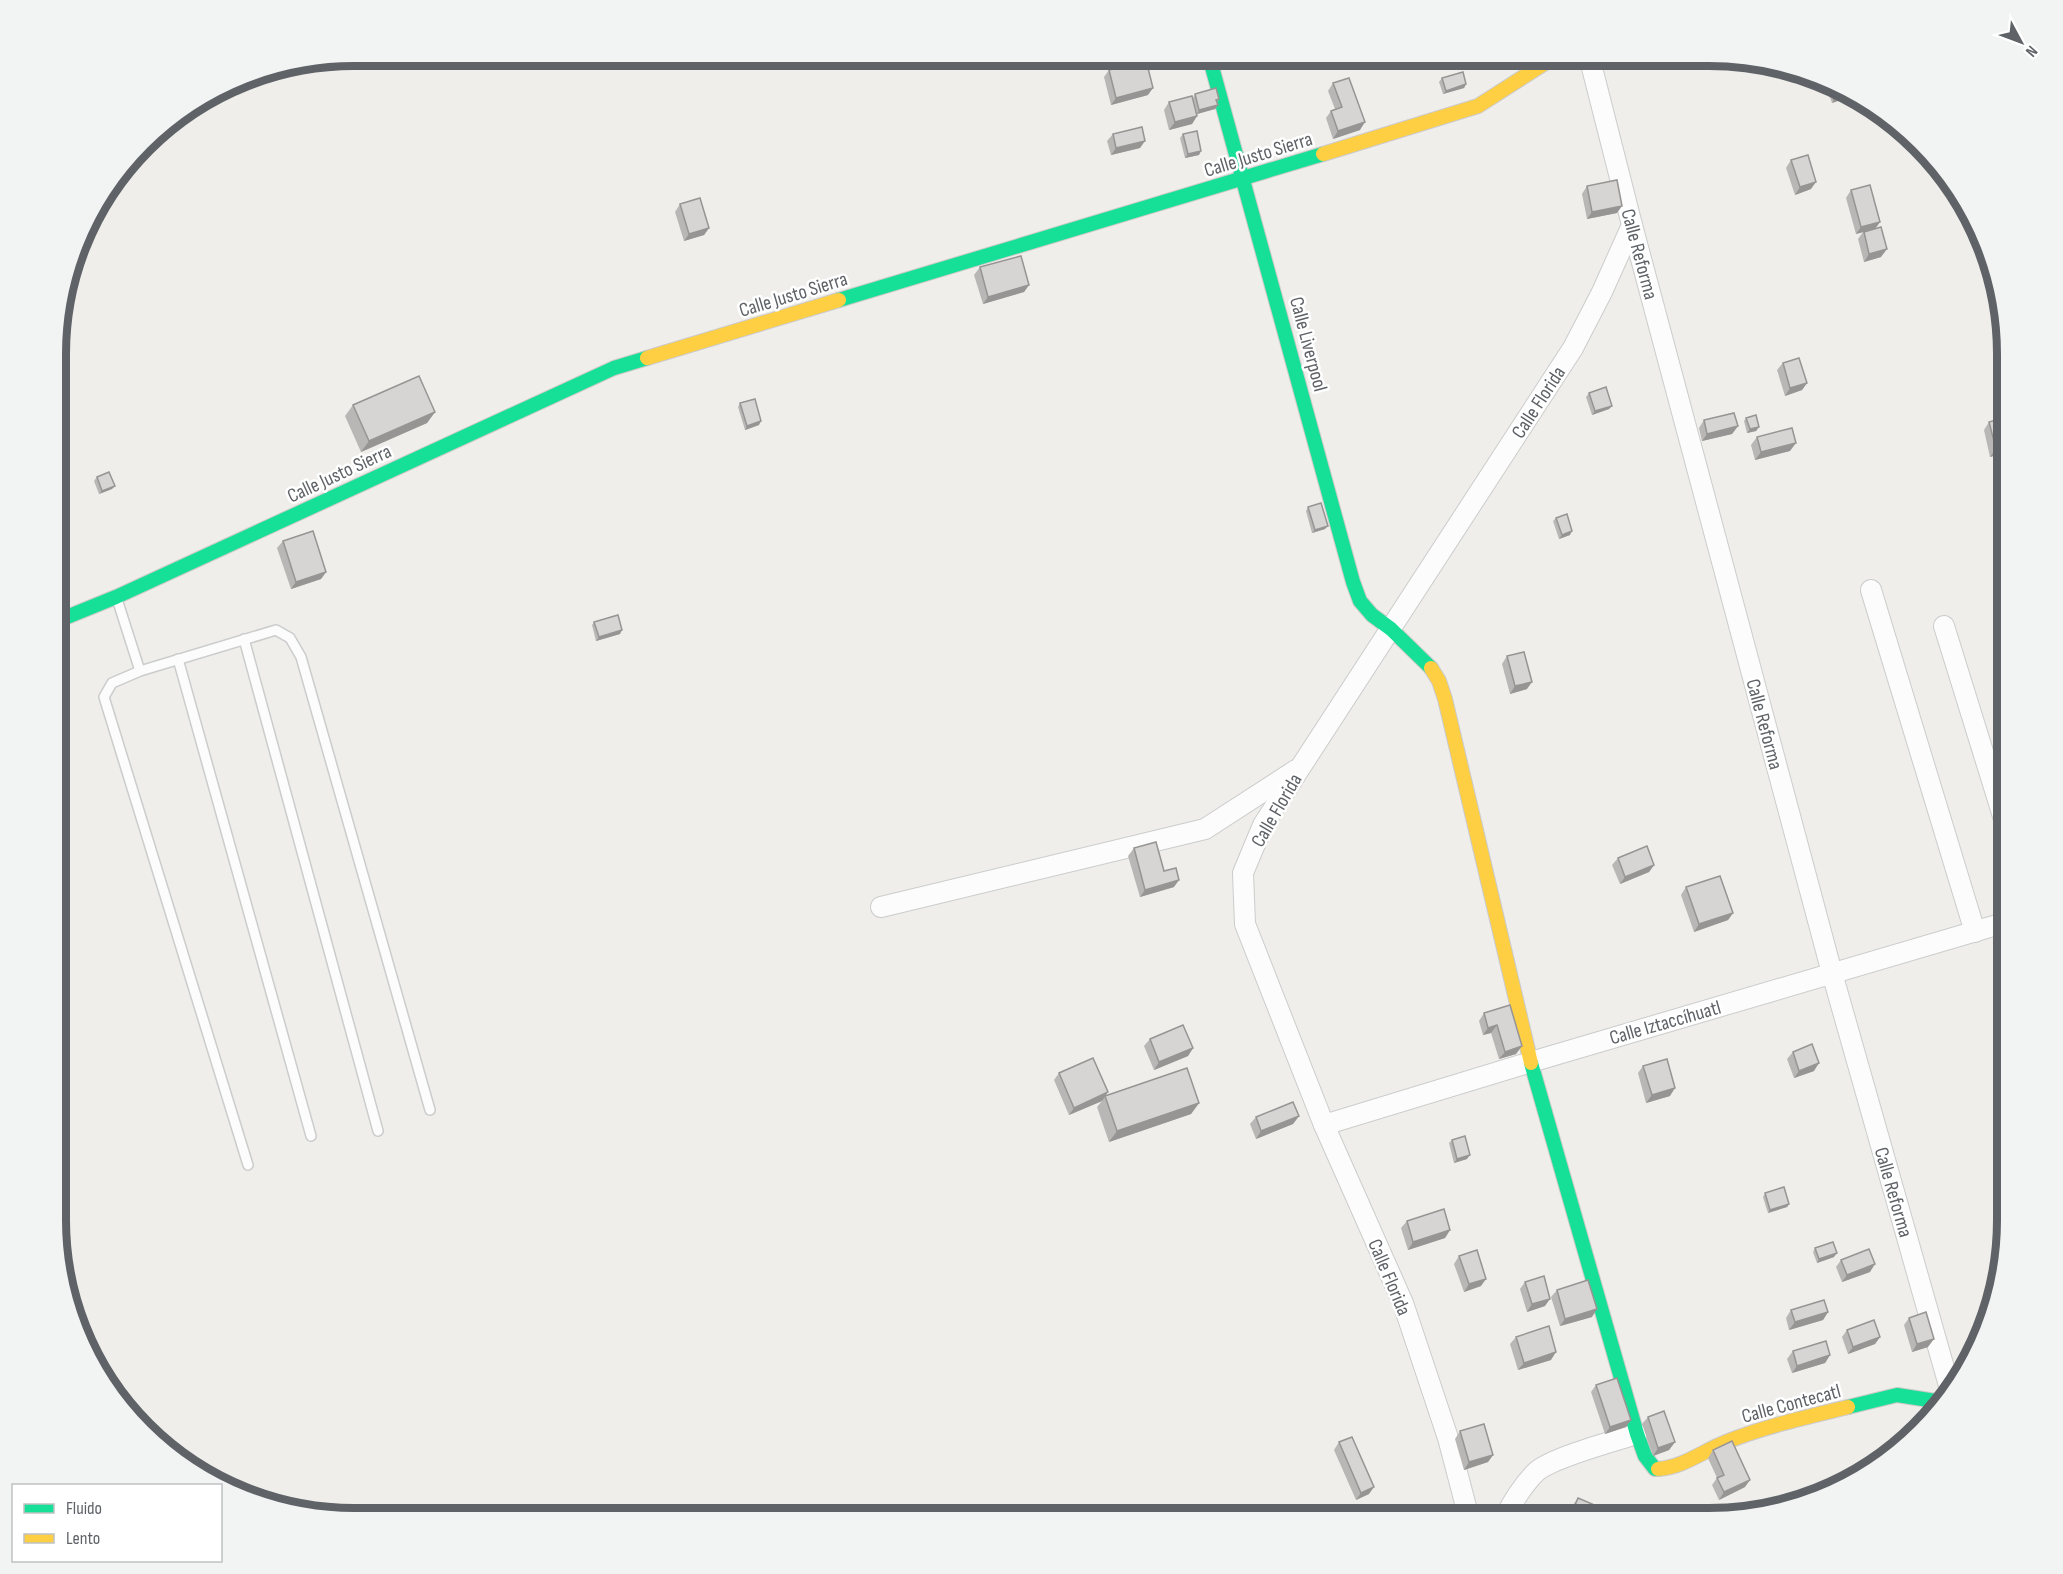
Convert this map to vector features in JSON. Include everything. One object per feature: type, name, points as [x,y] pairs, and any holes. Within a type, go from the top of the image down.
[{"type":"street","name":"Calle Liverpool","points":[[1212,66],[1353,582],[1360,601],[1372,615],[1391,629],[1429,665],[1439,681],[1445,699],[1531,1062],[1637,1434],[1645,1456],[1655,1469]]},
{"type":"street","name":"Calle Justo Sierra","points":[[66,617],[116,597],[614,368],[1244,179],[1478,106],[1542,66]]},
{"type":"street","name":"Calle Reforma","points":[[1592,66],[1832,973],[1948,1381]]},
{"type":"street","name":"Calle Florida","points":[[1466,1508],[1448,1438],[1403,1303],[1323,1125],[1245,924],[1243,873],[1263,825],[1573,348],[1602,292],[1632,225]]},
{"type":"street","points":[[1871,590],[1975,932]]},
{"type":"street","points":[[1944,626],[1997,797]]},
{"type":"street","points":[[881,907],[1205,829],[1301,767]]},
{"type":"street","name":"Calle Iztaccíhuatl","points":[[1323,1125],[1997,925]]},
{"type":"street","name":"Calle Contecatl","points":[[1655,1469],[1673,1468],[1725,1442],[1771,1426],[1897,1395],[1933,1401]]},
{"type":"street","points":[[1510,1508],[1519,1492],[1538,1470],[1562,1459],[1637,1434]]},
{"type":"lane","points":[[116,597],[140,671]]},
{"type":"lane","points":[[248,1164],[104,697],[112,683],[140,671],[244,639],[276,630],[290,638],[301,657],[430,1110]]},
{"type":"lane","points":[[244,639],[378,1131]]},
{"type":"lane","points":[[178,659],[311,1136]]},
{"type":"building","points":[[1124,66],[1148,66],[1153,88],[1116,98],[1109,70]]},
{"type":"building","points":[[1463,72],[1466,84],[1446,91],[1442,78]]},
{"type":"building","points":[[1349,78],[1365,122],[1338,131],[1331,111],[1342,107],[1333,83]]},
{"type":"building","points":[[1216,88],[1218,105],[1199,110],[1195,94]]},
{"type":"building","points":[[1192,96],[1197,116],[1175,122],[1169,102]]},
{"type":"building","points":[[1142,127],[1145,141],[1116,148],[1113,134]]},
{"type":"building","points":[[1197,131],[1201,151],[1188,154],[1183,134]]},
{"type":"building","points":[[1808,155],[1816,182],[1800,187],[1791,160]]},
{"type":"building","points":[[1617,180],[1622,206],[1592,212],[1587,186]]},
{"type":"building","points":[[1870,185],[1880,222],[1861,227],[1851,190]]},
{"type":"building","points":[[700,198],[709,228],[689,234],[680,204]]},
{"type":"building","points":[[1881,227],[1887,249],[1869,254],[1864,232]]},
{"type":"building","points":[[1021,256],[1029,285],[988,297],[980,267]]},
{"type":"building","points":[[1799,358],[1807,383],[1790,388],[1783,363]]},
{"type":"building","points":[[419,376],[435,412],[369,441],[353,405]]},
{"type":"building","points":[[1606,387],[1612,406],[1595,411],[1589,393]]},
{"type":"building","points":[[755,399],[761,421],[747,426],[740,403]]},
{"type":"building","points":[[1734,413],[1738,426],[1707,434],[1704,420]]},
{"type":"building","points":[[1756,415],[1759,427],[1750,429],[1746,418]]},
{"type":"building","points":[[1997,420],[1997,449],[1996,449],[1989,422]]},
{"type":"building","points":[[1792,428],[1796,443],[1761,452],[1757,437]]},
{"type":"building","points":[[109,472],[115,486],[102,491],[97,477]]},
{"type":"building","points":[[1321,503],[1328,526],[1315,530],[1308,507]]},
{"type":"building","points":[[1567,514],[1572,531],[1562,535],[1556,518]]},
{"type":"building","points":[[313,531],[326,572],[296,582],[283,541]]},
{"type":"building","points":[[618,615],[622,630],[599,637],[594,622]]},
{"type":"building","points":[[1524,652],[1532,682],[1515,686],[1507,656]]},
{"type":"building","points":[[1156,842],[1164,871],[1176,868],[1179,880],[1145,890],[1134,848]]},
{"type":"building","points":[[1647,846],[1654,865],[1625,877],[1618,858]]},
{"type":"building","points":[[1720,876],[1733,913],[1699,924],[1686,887]]},
{"type":"building","points":[[1510,1005],[1522,1046],[1505,1052],[1497,1025],[1488,1028],[1484,1013]]},
{"type":"building","points":[[1183,1025],[1193,1048],[1159,1062],[1150,1039]]},
{"type":"building","points":[[1812,1044],[1819,1063],[1799,1071],[1793,1052]]},
{"type":"building","points":[[1093,1058],[1108,1092],[1074,1108],[1059,1073]]},
{"type":"building","points":[[1667,1059],[1675,1088],[1652,1095],[1643,1066]]},
{"type":"building","points":[[1187,1068],[1199,1103],[1117,1131],[1105,1096]]},
{"type":"building","points":[[1293,1102],[1299,1116],[1261,1131],[1256,1117]]},
{"type":"building","points":[[1465,1136],[1470,1155],[1457,1159],[1452,1140]]},
{"type":"building","points":[[1784,1187],[1789,1204],[1770,1210],[1765,1193]]},
{"type":"building","points":[[1444,1209],[1450,1230],[1413,1242],[1407,1221]]},
{"type":"building","points":[[1833,1242],[1837,1253],[1819,1259],[1815,1248]]},
{"type":"building","points":[[1869,1249],[1875,1264],[1847,1275],[1841,1260]]},
{"type":"building","points":[[1477,1250],[1486,1279],[1469,1284],[1459,1256]]},
{"type":"building","points":[[1544,1276],[1550,1299],[1532,1304],[1525,1282]]},
{"type":"building","points":[[1588,1280],[1597,1309],[1565,1319],[1557,1290]]},
{"type":"building","points":[[1824,1300],[1828,1312],[1795,1322],[1791,1310]]},
{"type":"building","points":[[1926,1312],[1934,1339],[1917,1344],[1909,1318]]},
{"type":"building","points":[[1874,1320],[1880,1337],[1853,1347],[1847,1330]]},
{"type":"building","points":[[1549,1326],[1556,1352],[1524,1363],[1516,1337]]},
{"type":"building","points":[[1826,1341],[1830,1355],[1797,1366],[1793,1351]]},
{"type":"building","points":[[1617,1378],[1631,1420],[1610,1427],[1596,1385]]},
{"type":"building","points":[[1664,1411],[1675,1442],[1658,1448],[1648,1417]]},
{"type":"building","points":[[1484,1424],[1493,1455],[1469,1462],[1460,1431]]},
{"type":"building","points":[[1352,1437],[1374,1487],[1361,1493],[1339,1442]]},
{"type":"building","points":[[1732,1441],[1750,1480],[1724,1492],[1717,1478],[1724,1475],[1713,1450]]},
{"type":"building","points":[[1578,1498],[1602,1508],[1574,1508]]},
{"type":"traffic: fast","points":[[1212,66],[1353,582],[1360,601],[1372,615],[1391,629],[1431,668]]},
{"type":"traffic: fast","points":[[839,300],[1323,154]]},
{"type":"traffic: fast","points":[[66,617],[116,597],[614,368],[647,358]]},
{"type":"traffic: fast","points":[[1531,1063],[1637,1434],[1645,1456],[1655,1469],[1658,1469]]},
{"type":"traffic: fast","points":[[1848,1407],[1897,1395],[1933,1401]]},
{"type":"traffic: slow","points":[[1323,154],[1478,106],[1540,66]]},
{"type":"traffic: slow","points":[[647,358],[839,300]]},
{"type":"traffic: slow","points":[[1431,668],[1439,681],[1445,699],[1531,1063]]},
{"type":"traffic: slow","points":[[1658,1469],[1685,1462],[1726,1442],[1756,1431],[1848,1407]]}]
